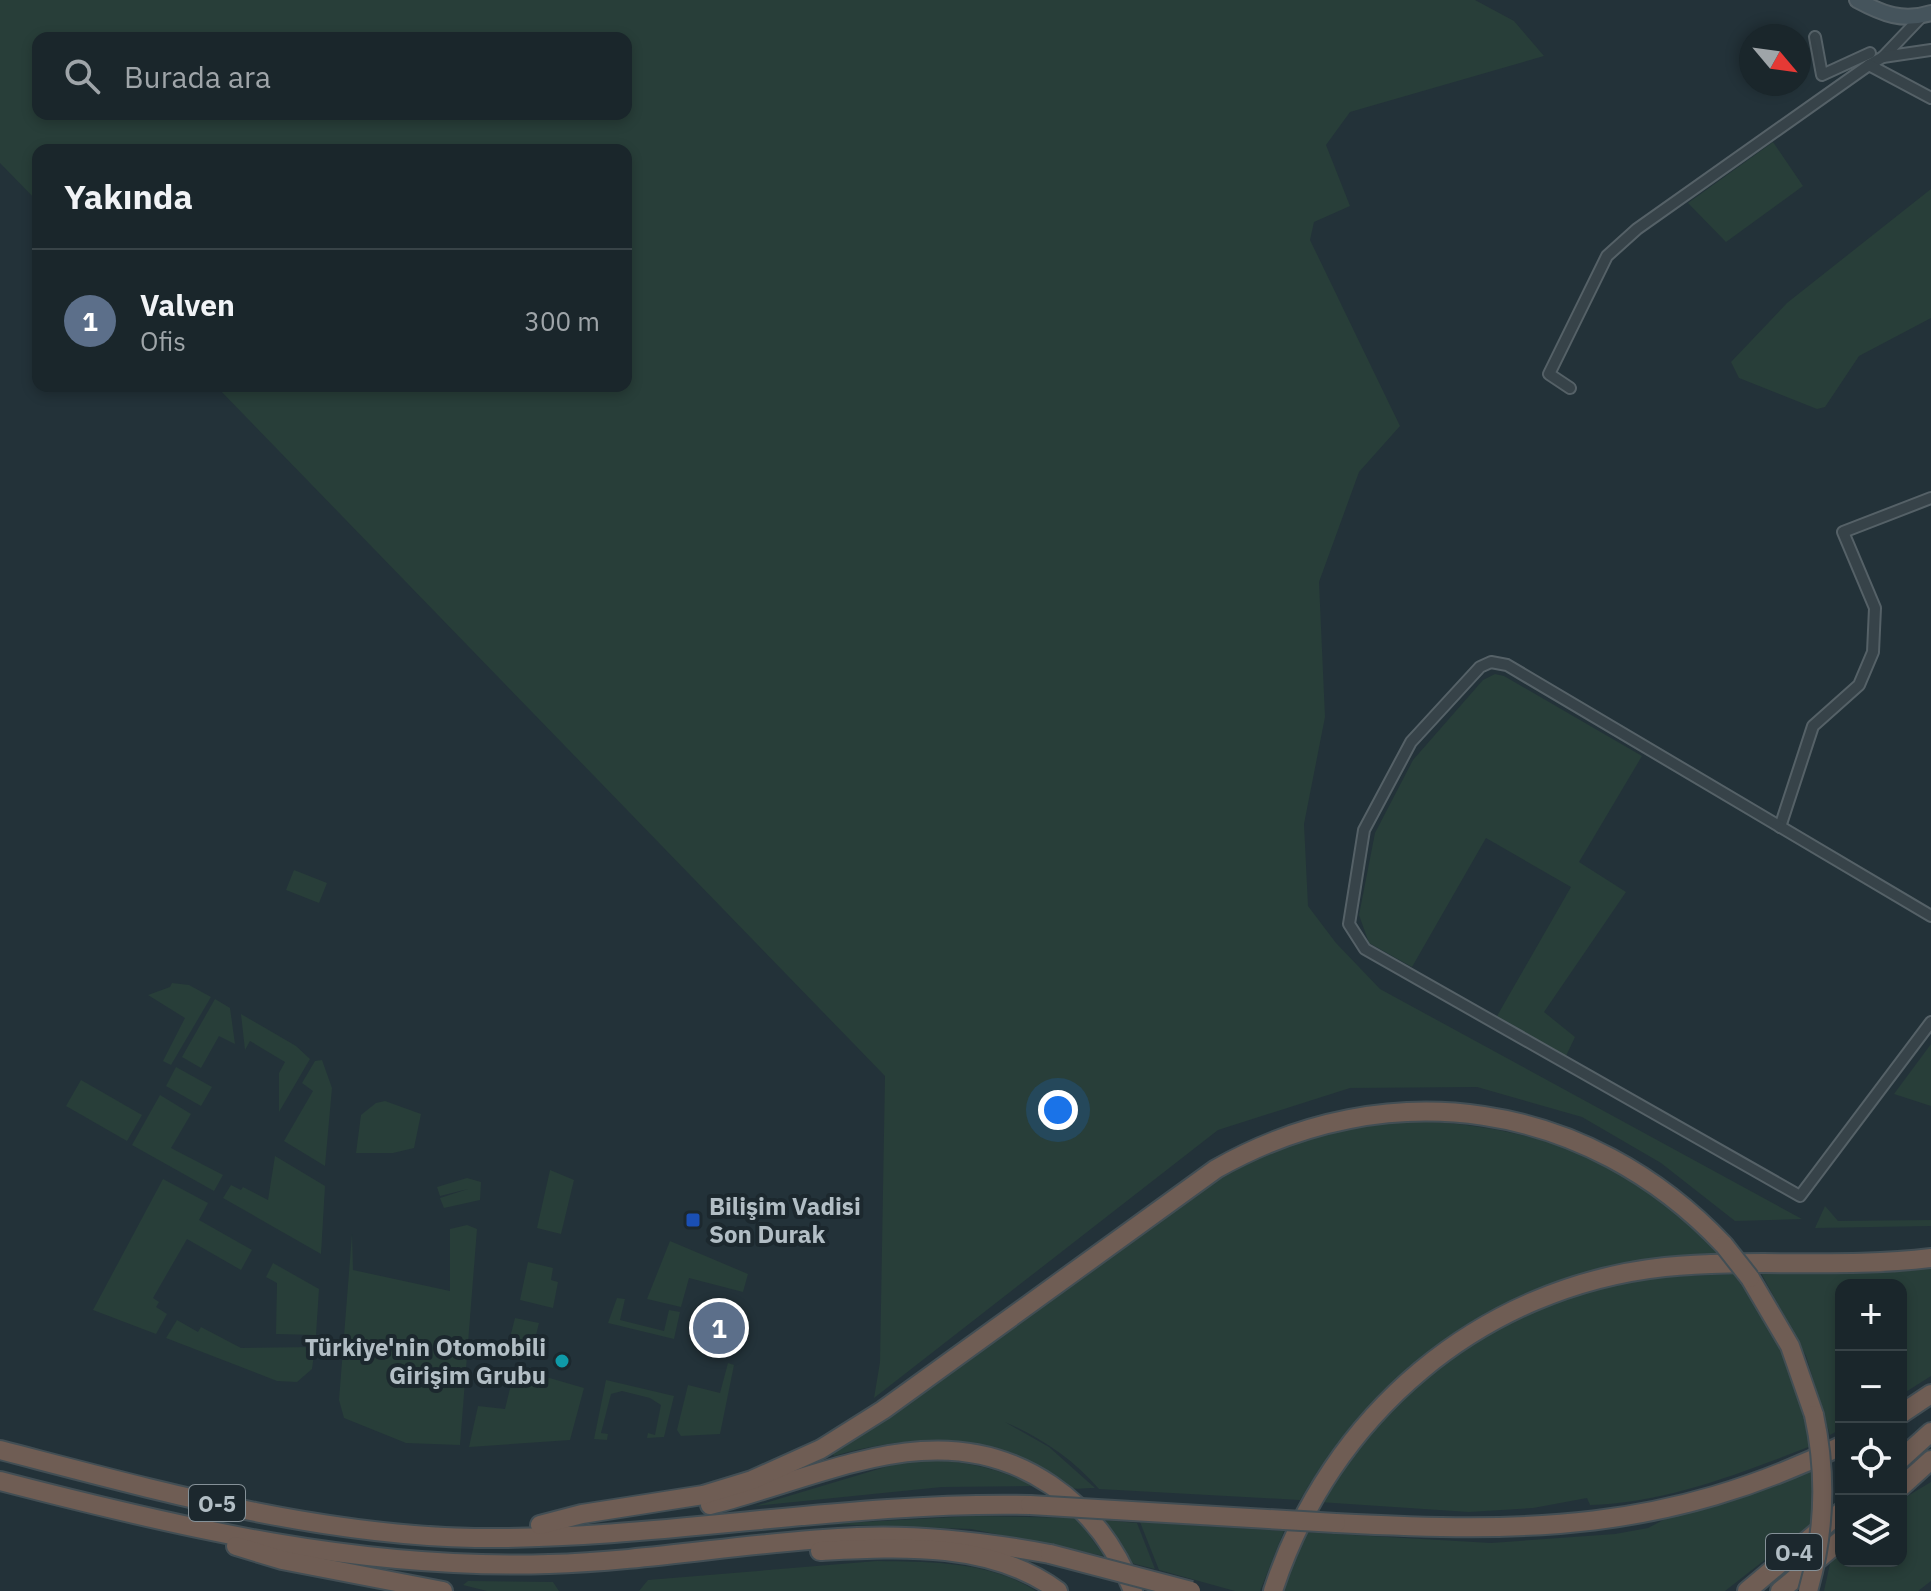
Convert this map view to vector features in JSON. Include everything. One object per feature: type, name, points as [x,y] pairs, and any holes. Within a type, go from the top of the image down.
[{"type":"highway","points":[[540,1525],[582,1514],[703,1495],[752,1480],[831,1444],[901,1397],[1187,1188],[1275,1139],[1341,1119],[1397,1111],[1460,1112],[1532,1126],[1589,1146],[1626,1165],[1680,1203],[1724,1245],[1750,1278],[1790,1346],[1814,1415],[1824,1494],[1821,1540],[1808,1591]]},
{"type":"highway","points":[[1273,1591],[1312,1499],[1360,1429],[1440,1353],[1494,1319],[1573,1286],[1649,1270],[1721,1264],[1931,1258]]},
{"type":"highway","points":[[1907,1410],[1931,1394]]},
{"type":"highway","points":[[1907,1454],[1931,1432]]},
{"type":"highway","points":[[437,1537],[574,1537],[897,1506],[1030,1505],[1481,1530],[1595,1522],[1664,1511],[1731,1491],[1835,1448]]},
{"type":"highway","name":"O-5","points":[[0,1450],[214,1503],[323,1523],[437,1537]]},
{"type":"highway","points":[[437,1537],[477,1528],[635,1518],[705,1506],[900,1454],[966,1452],[1020,1466],[1078,1503],[1107,1540],[1133,1591]]},
{"type":"highway","points":[[1907,1482],[1931,1460]]},
{"type":"highway","name":"O-5","points":[[0,1481],[205,1531]]},
{"type":"highway","name":"O-4","points":[[1747,1591],[1835,1517]]},
{"type":"highway","points":[[205,1531],[338,1554],[466,1564],[598,1562],[733,1550],[794,1541],[889,1536],[973,1541],[1050,1554],[1191,1591]]},
{"type":"highway","points":[[205,1531],[253,1553],[443,1591]]},
{"type":"highway","name":"O-4","points":[[1780,1591],[1835,1545]]},
{"type":"highway","points":[[733,1550],[951,1552],[1022,1569],[1058,1591]]},
{"type":"main road","points":[[1857,0],[1888,15],[1911,18],[1927,14]]},
{"type":"street","points":[[1570,388],[1549,374],[1607,256],[1637,229],[1883,57],[1927,14]]},
{"type":"street","points":[[1815,37],[1822,75],[1870,53]]},
{"type":"street","points":[[1883,57],[1931,50]]},
{"type":"street","points":[[1869,65],[1931,98]]},
{"type":"street","points":[[1780,827],[1813,726],[1859,685],[1873,652],[1875,608],[1843,532],[1931,498]]},
{"type":"street","points":[[1931,916],[1507,665],[1491,662],[1480,667],[1411,742],[1395,769],[1364,830],[1349,924],[1365,949],[1800,1196],[1931,1022]]},
{"type":"green space","points":[[0,0],[1475,0],[1514,21],[1544,56],[1350,112],[1326,145],[1350,206],[1314,222],[1310,240],[1400,426],[1359,472],[1319,582],[1325,717],[1304,824],[1308,906],[1336,943],[1380,989],[1802,1219],[1735,1221],[1661,1163],[1582,1117],[1477,1087],[1350,1088],[1218,1130],[874,1398],[880,1362],[885,1076],[222,392],[632,392],[632,144],[32,144],[32,196],[0,163]]},
{"type":"green space","points":[[1773,142],[1803,186],[1726,242],[1688,203]]},
{"type":"green space","points":[[1931,189],[1931,318],[1859,356],[1825,407],[1817,409],[1739,378],[1731,362],[1787,303]]},
{"type":"green space","points":[[1495,674],[1504,676],[1642,756],[1579,862],[1626,892],[1544,1012],[1575,1037],[1566,1056],[1497,1016],[1571,887],[1486,838],[1412,967],[1369,943],[1359,915],[1375,833],[1413,760],[1483,680]]},
{"type":"green space","points":[[294,870],[327,883],[319,903],[286,890]]},
{"type":"green space","points":[[172,983],[189,985],[211,997],[171,1065],[163,1061],[185,1018],[148,995],[170,987]]},
{"type":"green space","points":[[215,999],[230,1008],[235,1044],[219,1036],[201,1068],[182,1057]]},
{"type":"green space","points":[[241,1014],[296,1046],[310,1059],[279,1112],[279,1073],[285,1062],[250,1041],[245,1050]]},
{"type":"green space","points":[[1931,1044],[1931,1106],[1894,1094]]},
{"type":"green space","points":[[322,1060],[332,1088],[325,1166],[284,1141],[313,1091],[302,1083],[315,1061]]},
{"type":"green space","points":[[176,1067],[212,1087],[201,1106],[166,1086]]},
{"type":"green space","points":[[81,1080],[142,1115],[127,1141],[66,1106]]},
{"type":"green space","points":[[160,1095],[191,1114],[171,1148],[223,1175],[214,1191],[132,1145]]},
{"type":"green space","points":[[385,1101],[421,1114],[414,1148],[393,1153],[356,1153],[361,1115],[376,1103]]},
{"type":"green space","points":[[1397,1121],[1487,1128],[1530,1137],[1572,1151],[1650,1191],[1685,1219],[1717,1253],[1602,1268],[1554,1282],[1509,1301],[1466,1325],[1427,1352],[1357,1419],[1300,1500],[1099,1489],[1055,1450],[1005,1422],[1049,1447],[1095,1488],[1065,1487],[1018,1458],[973,1444],[926,1440],[879,1445],[834,1456],[832,1453],[901,1409],[1223,1176],[1307,1140],[1351,1128]]},
{"type":"green space","points":[[275,1156],[325,1186],[321,1254],[223,1198],[231,1185],[241,1190],[243,1187],[268,1200]]},
{"type":"green space","points":[[550,1170],[574,1180],[561,1234],[537,1228]]},
{"type":"green space","points":[[467,1178],[481,1182],[480,1200],[444,1208],[440,1198],[468,1189],[440,1196],[437,1187]]},
{"type":"green space","points":[[163,1179],[208,1203],[199,1220],[252,1250],[241,1270],[187,1239],[153,1298],[159,1302],[156,1307],[167,1314],[156,1334],[93,1310]]},
{"type":"green space","points":[[1825,1206],[1838,1221],[1931,1220],[1931,1226],[1815,1228]]},
{"type":"green space","points":[[467,1225],[477,1229],[460,1445],[406,1443],[344,1418],[339,1400],[352,1234],[353,1270],[450,1291],[450,1229]]},
{"type":"green space","points":[[670,1241],[748,1274],[743,1292],[689,1278],[681,1307],[647,1299]]},
{"type":"green space","points":[[528,1262],[553,1268],[551,1280],[558,1282],[553,1308],[520,1300]]},
{"type":"green space","points":[[273,1263],[319,1289],[316,1335],[276,1334],[277,1283],[266,1277]]},
{"type":"green space","points":[[1931,1267],[1931,1376],[1907,1391],[1907,1279],[1835,1279],[1835,1432],[1830,1435],[1806,1356],[1761,1273],[1885,1272]]},
{"type":"green space","points":[[1734,1274],[1747,1293],[1751,1292],[1787,1357],[1811,1446],[1703,1485],[1618,1503],[1590,1505],[1587,1498],[1533,1508],[1469,1512],[1319,1502],[1386,1410],[1478,1335],[1566,1296],[1640,1278]]},
{"type":"green space","points":[[617,1298],[625,1299],[620,1320],[664,1331],[669,1310],[680,1312],[674,1339],[608,1323]]},
{"type":"green space","points":[[515,1318],[539,1323],[530,1359],[506,1353]]},
{"type":"green space","points":[[177,1320],[198,1332],[201,1327],[241,1348],[315,1347],[312,1369],[297,1382],[277,1381],[166,1338]]},
{"type":"green space","points":[[728,1363],[734,1365],[720,1434],[681,1436],[677,1430],[688,1385],[720,1393]]},
{"type":"green space","points":[[515,1368],[584,1388],[570,1440],[469,1447],[478,1406],[505,1409]]},
{"type":"green space","points":[[606,1380],[674,1396],[664,1437],[647,1438],[648,1433],[655,1435],[661,1405],[650,1398],[622,1391],[611,1394],[601,1433],[608,1434],[607,1440],[594,1439]]},
{"type":"green space","points":[[926,1460],[982,1467],[1034,1486],[942,1487],[755,1506],[892,1465]]},
{"type":"green space","points":[[1816,1468],[1816,1520],[1725,1591],[1281,1591],[1302,1532],[1491,1543],[1615,1534],[1648,1528],[1669,1517],[1768,1489]]},
{"type":"green space","points":[[1931,1482],[1931,1581],[1918,1591],[1824,1591],[1831,1559],[1835,1556],[1835,1567],[1907,1567],[1907,1496]]},
{"type":"green space","points":[[973,1516],[1077,1518],[1104,1556],[971,1529],[826,1524]]},
{"type":"green space","points":[[1104,1520],[1137,1523],[1155,1569],[1131,1563]]},
{"type":"green space","points":[[1140,1522],[1284,1531],[1260,1591],[1235,1591],[1159,1570]]},
{"type":"green space","points":[[877,1561],[960,1565],[999,1574],[1036,1591],[639,1591],[648,1580]]},
{"type":"green space","points":[[468,1581],[553,1582],[559,1591],[487,1591],[463,1585]]},
{"type":"place","name":"Bilişim Vadisi Son Durak","points":[[693,1220]]},
{"type":"place","name":"Valven","points":[[719,1328]]},
{"type":"place","name":"Türkiye'nin Otomobili Girişim Grubu","points":[[562,1361]]}]
